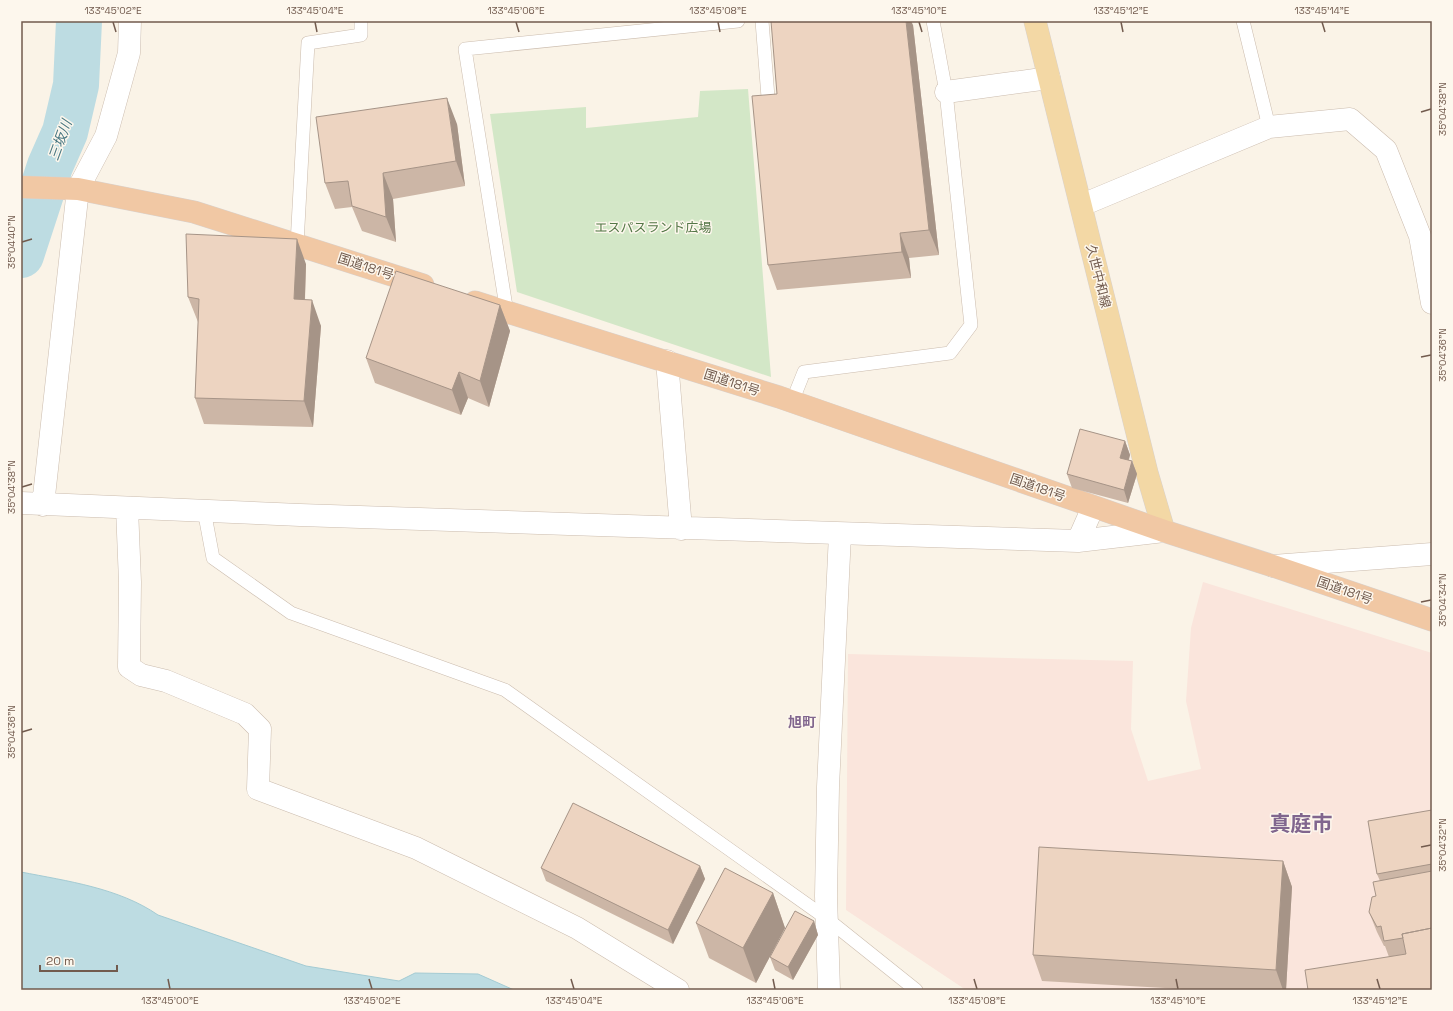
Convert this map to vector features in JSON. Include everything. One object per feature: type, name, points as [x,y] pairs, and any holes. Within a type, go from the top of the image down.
[{"type":"highway","name":"国道181号","points":[[22,187],[78,189],[194,212],[507,312],[667,361],[792,402],[1093,507],[1432,620]]},
{"type":"main road","name":"久世中和線","points":[[1035,21],[1148,473],[1164,531]]},
{"type":"street","points":[[43,505],[78,189],[106,136],[129,53],[130,21]]},
{"type":"street","points":[[946,92],[1049,78]]},
{"type":"street","points":[[1082,205],[1269,127],[1350,119],[1386,150],[1426,235],[1432,303]]},
{"type":"street","points":[[667,361],[681,529]]},
{"type":"street","points":[[21,503],[681,529],[1078,541],[1164,531]]},
{"type":"street","points":[[1078,541],[1093,507]]},
{"type":"street","points":[[127,508],[130,582],[129,667],[141,675],[166,681],[245,714],[260,729],[258,789],[416,848],[578,928],[678,990]]},
{"type":"street","points":[[829,990],[826,918],[828,787],[840,534]]},
{"type":"street","points":[[1273,566],[1432,554]]},
{"type":"lane","points":[[297,244],[308,44],[361,36],[361,21]]},
{"type":"lane","points":[[507,312],[465,49],[738,21]]},
{"type":"lane","points":[[762,21],[769,110]]},
{"type":"lane","points":[[792,402],[804,372],[950,353],[971,325],[946,92],[933,21]]},
{"type":"lane","points":[[1243,21],[1269,127]]},
{"type":"lane","points":[[204,510],[213,558],[291,612],[506,690],[826,918],[916,990]]},
{"type":"shaded area","points":[[1203,582],[1432,653],[1432,990],[966,990],[846,910],[848,654],[1133,661],[1131,729],[1148,781],[1201,769],[1186,701],[1191,628]]},
{"type":"green space","name":"エスパスランド広場","points":[[748,89],[771,377],[517,292],[490,114],[586,107],[586,128],[698,117],[700,91]]},
{"type":"water","points":[[21,872],[74,882],[110,892],[127,898],[158,915],[306,966],[399,981],[415,973],[478,974],[514,990],[21,990]]},
{"type":"building","points":[[771,21],[906,21],[929,230],[900,233],[902,252],[768,265],[752,96],[777,94]]},
{"type":"building","points":[[447,98],[456,161],[383,173],[386,217],[352,206],[348,181],[325,183],[316,117]]},
{"type":"building","points":[[186,234],[297,239],[294,299],[312,300],[304,401],[195,398],[199,299],[188,297]]},
{"type":"building","points":[[396,271],[500,305],[480,381],[459,372],[452,390],[366,358]]},
{"type":"building","points":[[1080,429],[1125,441],[1120,458],[1132,461],[1124,490],[1067,474]]},
{"type":"building","points":[[573,803],[700,866],[668,930],[541,868]]},
{"type":"building","points":[[1432,810],[1432,864],[1377,874],[1368,821]]},
{"type":"building","points":[[1039,847],[1283,861],[1276,970],[1033,955]]},
{"type":"building","points":[[725,868],[773,893],[743,948],[696,923]]},
{"type":"building","points":[[1432,871],[1432,928],[1402,934],[1403,938],[1384,941],[1381,926],[1377,927],[1369,912],[1372,897],[1376,896],[1373,882]]},
{"type":"building","points":[[795,911],[814,921],[788,967],[770,957]]},
{"type":"building","points":[[1432,928],[1432,990],[1308,990],[1305,970],[1406,954],[1402,934]]},
{"type":"waterway","name":"三坂川","points":[[21,255],[50,166],[65,132],[76,85],[79,21]]},
{"type":"district","name":"旭町","points":[[802,722]]},
{"type":"district","name":"真庭市","points":[[1301,824]]}]
